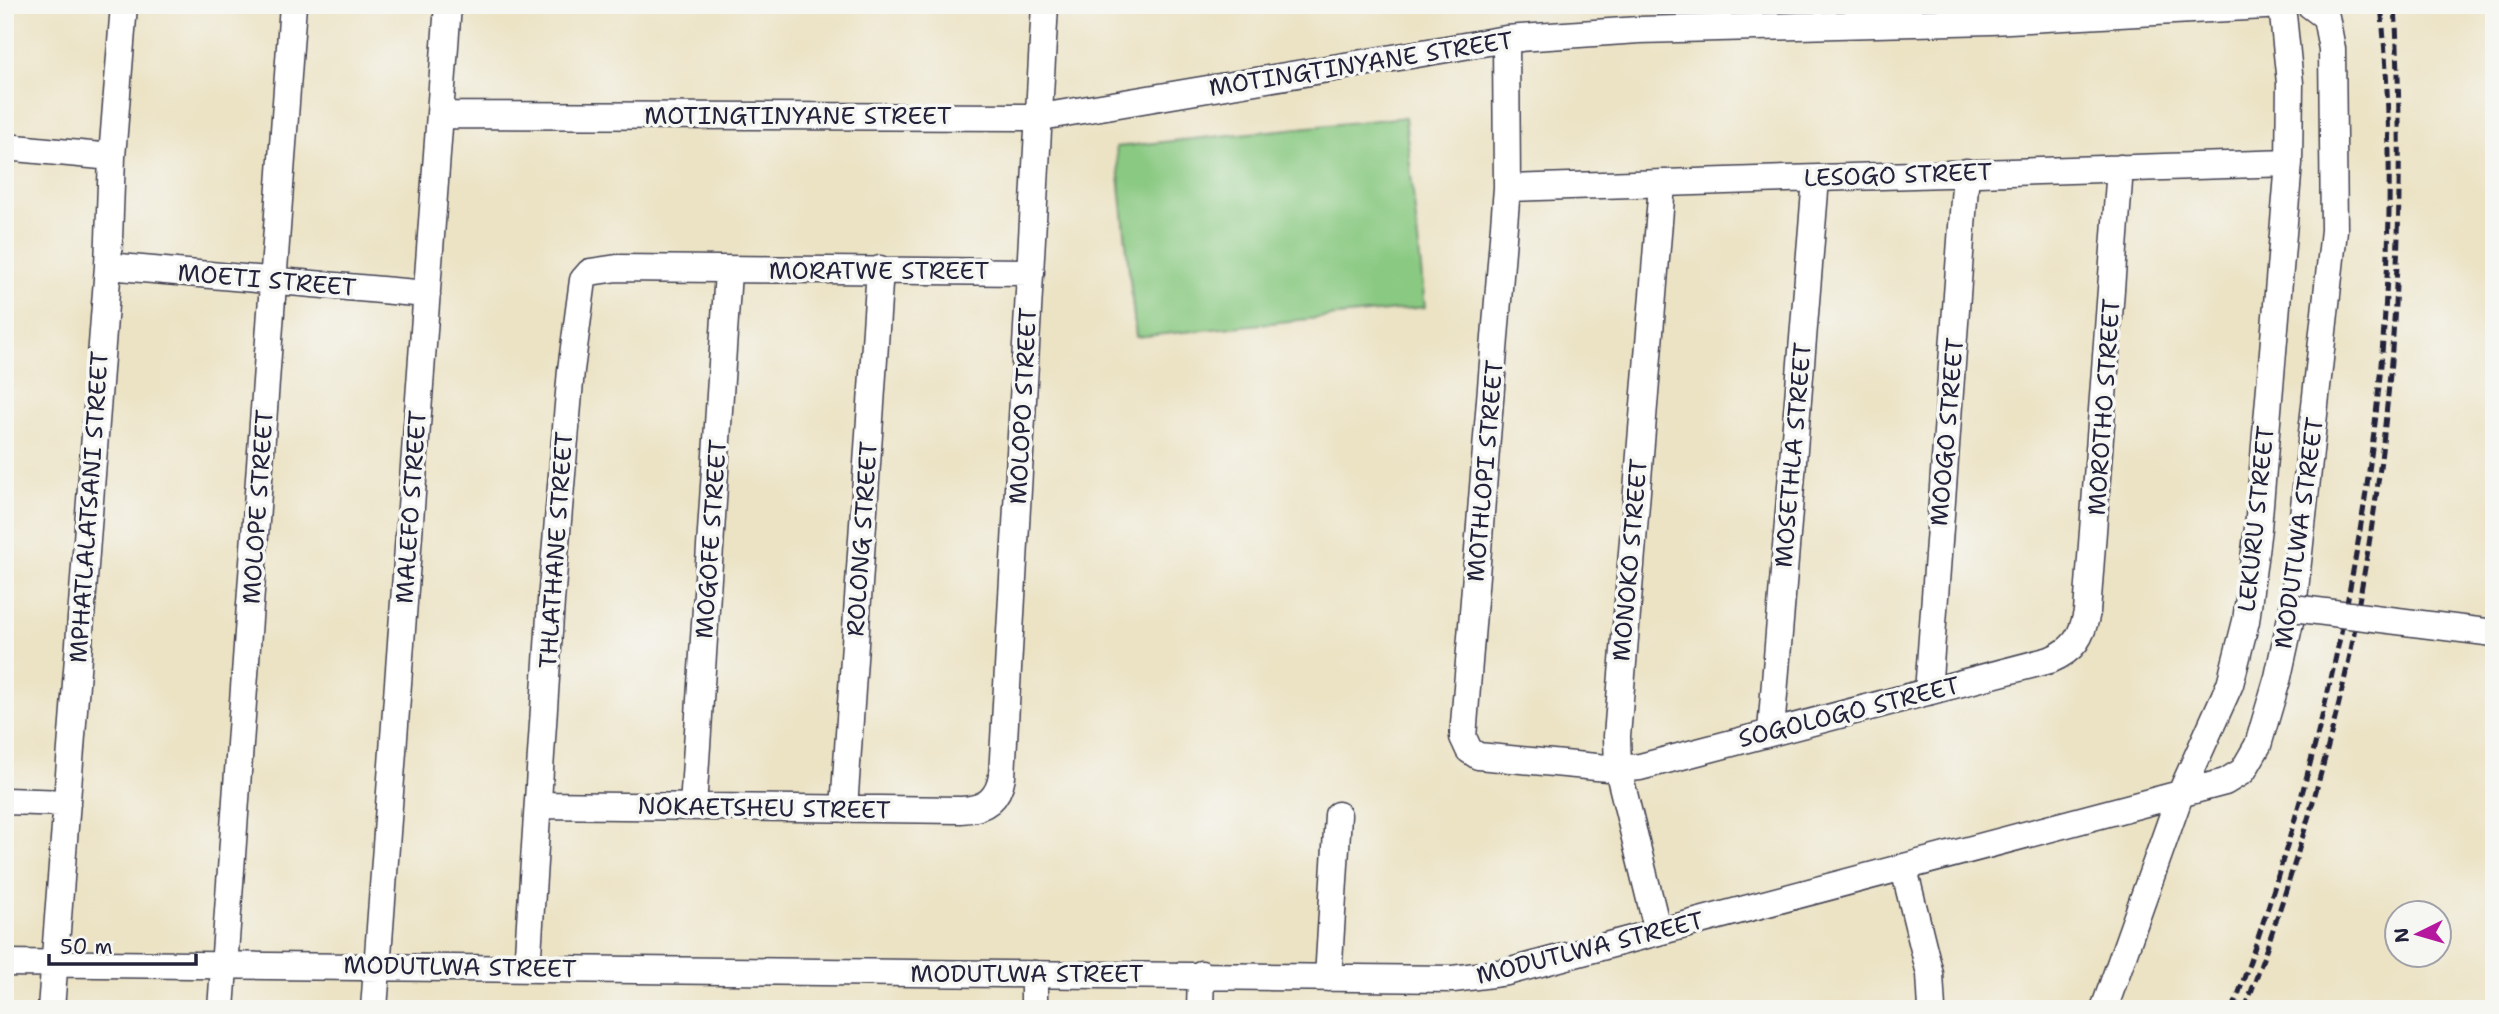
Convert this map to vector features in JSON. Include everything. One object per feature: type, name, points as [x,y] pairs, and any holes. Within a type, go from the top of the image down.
[{"type":"street","name":"MPHATLALATSANI STREET","points":[[51,1009],[108,266],[112,157],[124,5]]},
{"type":"street","name":"MOLOPE STREET","points":[[221,1009],[293,5]]},
{"type":"street","name":"MALEFO STREET","points":[[374,1009],[448,5]]},
{"type":"street","name":"MOLOPO STREET","points":[[989,804],[998,792],[1002,776],[1041,117],[1045,5]]},
{"type":"street","name":"MOTINGTINYANE STREET","points":[[440,115],[1041,117],[1639,18],[2283,5]]},
{"type":"street","name":"LEKURU STREET","points":[[2104,1009],[2180,795],[2230,684],[2246,621],[2260,500],[2289,163],[2290,83],[2283,5]]},
{"type":"street","name":"MODUTLWA STREET","points":[[5,963],[1201,974],[1427,981],[1490,976],[1904,869],[2225,782],[2249,763],[2258,746],[2278,677],[2292,608],[2330,279],[2335,192],[2331,35],[2326,17],[2310,5]]},
{"type":"street","name":"MOTHLOPI STREET","points":[[1506,39],[1507,188],[1464,737],[1469,750],[1478,756],[1618,769]]},
{"type":"street","points":[[5,147],[112,157]]},
{"type":"street","name":"LESOGO STREET","points":[[1507,188],[2289,163]]},
{"type":"street","name":"MOROTHO STREET","points":[[2076,643],[2084,625],[2091,567],[2120,168]]},
{"type":"street","name":"MOOGO STREET","points":[[1928,692],[1966,172]]},
{"type":"street","name":"MOSETHLA STREET","points":[[1771,731],[1815,178]]},
{"type":"street","name":"MONOKO STREET","points":[[1658,932],[1618,769],[1619,682],[1662,185]]},
{"type":"street","name":"MOETI STREET","points":[[108,266],[427,294]]},
{"type":"street","name":"THLATHANE STREET","points":[[527,969],[551,601],[581,283],[590,272],[608,269],[728,272]]},
{"type":"street","name":"MORATWE STREET","points":[[728,272],[880,269],[1031,272]]},
{"type":"street","name":"ROLONG STREET","points":[[844,809],[880,269]]},
{"type":"street","name":"MOGOFE STREET","points":[[693,807],[728,272]]},
{"type":"street","points":[[2292,608],[2494,633]]},
{"type":"street","name":"SOGOLOGO STREET","points":[[1618,769],[1684,756],[1771,731],[2050,660],[2070,650],[2076,643]]},
{"type":"street","points":[[5,801],[67,803]]},
{"type":"street","name":"NOKAETSHEU STREET","points":[[538,805],[972,810],[989,804]]},
{"type":"street","points":[[1328,978],[1338,815]]},
{"type":"street","points":[[1904,869],[1930,974],[1932,1009]]},
{"type":"street","points":[[1034,974],[1034,1009]]},
{"type":"street","points":[[1200,1009],[1201,974]]},
{"type":"green space","points":[[1405,117],[1425,307],[1136,337],[1116,147]]},
{"type":"railway","points":[[2233,1009],[2274,888],[2310,766],[2339,641],[2363,515],[2379,388],[2388,260],[2389,132],[2381,5]]},
{"type":"railway","points":[[2245,1009],[2290,879],[2328,748],[2351,651],[2372,523],[2390,376],[2395,302],[2399,154],[2395,5]]}]
